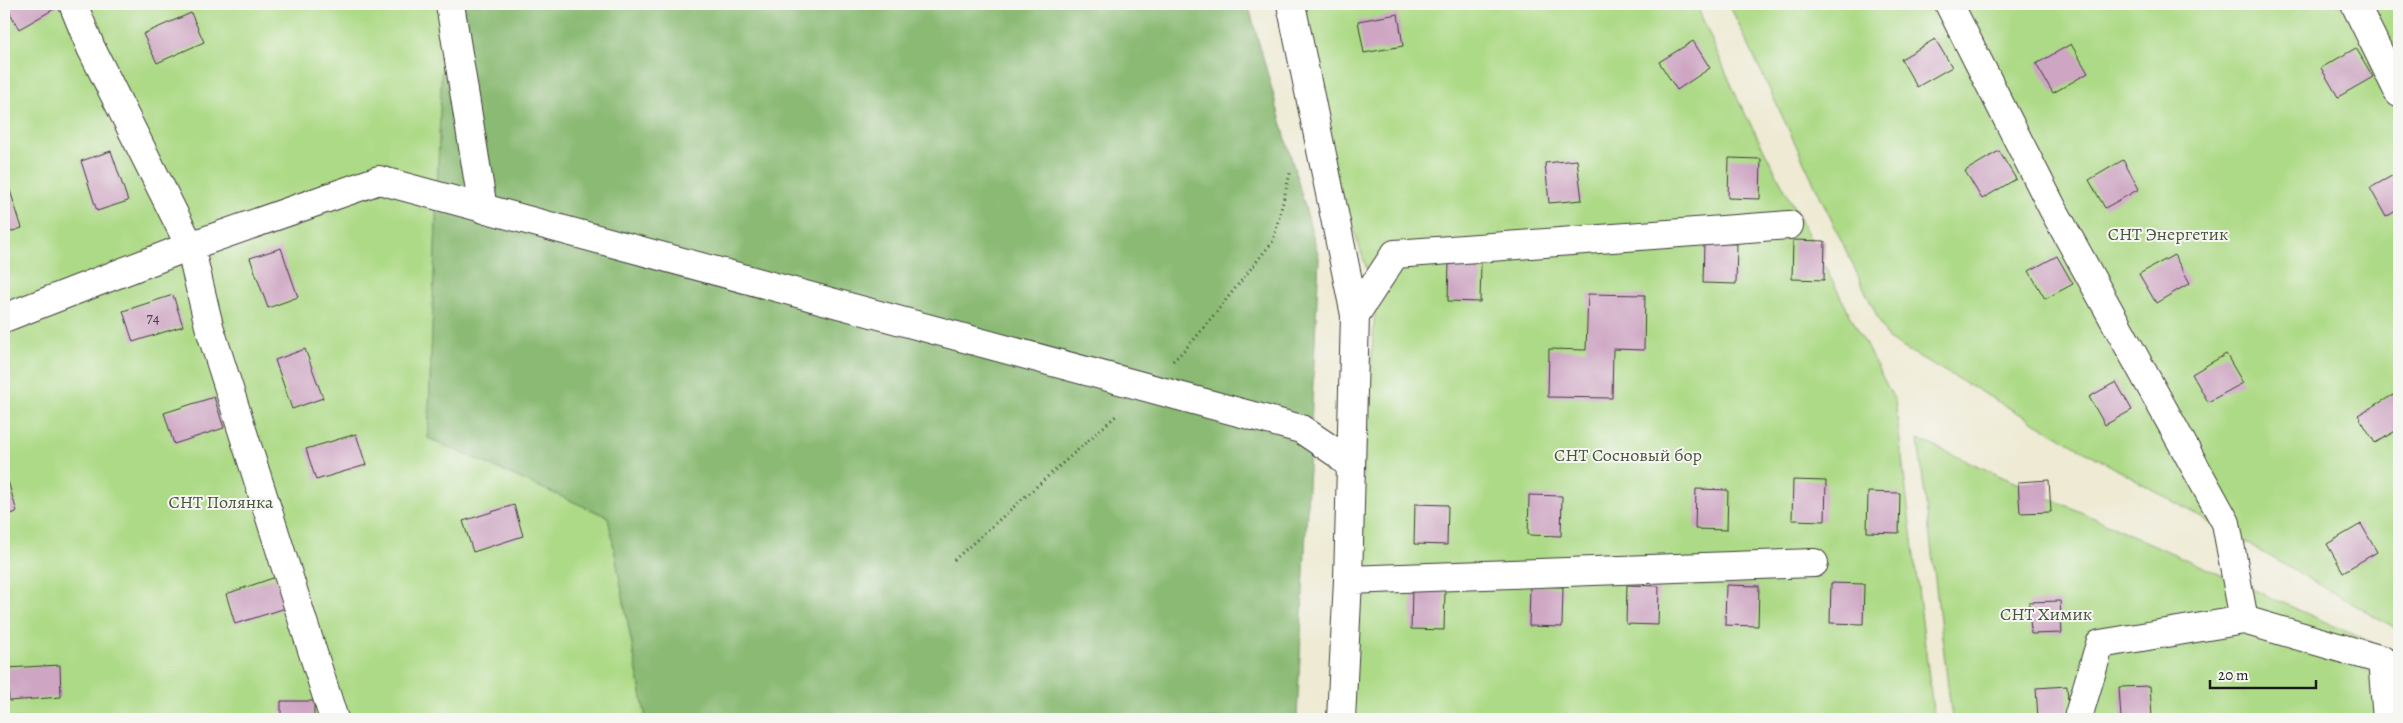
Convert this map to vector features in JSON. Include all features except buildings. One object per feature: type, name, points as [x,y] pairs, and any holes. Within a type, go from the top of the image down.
[{"type":"street","points":[[72,4],[91,48],[190,246],[209,326],[334,719]]},
{"type":"street","points":[[450,4],[483,209]]},
{"type":"street","points":[[1291,4],[1355,315],[1348,580],[1341,719]]},
{"type":"street","points":[[1949,4],[2053,209],[2226,523],[2244,620]]},
{"type":"street","points":[[2355,4],[2399,93]]},
{"type":"street","points":[[4,318],[190,246],[379,180],[1301,429],[1338,454],[1350,466]]},
{"type":"street","points":[[1355,315],[1395,254],[1789,225]]},
{"type":"street","points":[[1348,580],[1814,563]]},
{"type":"street","points":[[2080,719],[2079,714],[2100,644],[2244,620],[2391,664],[2387,719]]},
{"type":"path","points":[[954,560],[1147,388],[1193,341],[1273,241],[1291,168]]},
{"type":"green space","name":"СНТ Полянка","points":[[4,4],[444,4],[428,438],[608,517],[646,719],[4,719]]},
{"type":"green space","points":[[444,4],[1248,4],[1319,257],[1297,719],[646,719],[608,517],[428,438]]},
{"type":"green space","name":"СНТ Сосновый бор","points":[[1279,4],[1696,4],[1739,102],[1895,401],[1934,719],[1345,719],[1376,297]]},
{"type":"green space","name":"СНТ Энергетик","points":[[1729,4],[2399,4],[2399,630],[1888,339]]},
{"type":"green space","name":"СНТ Химик","points":[[1918,439],[2399,655],[2399,719],[1952,719]]}]
